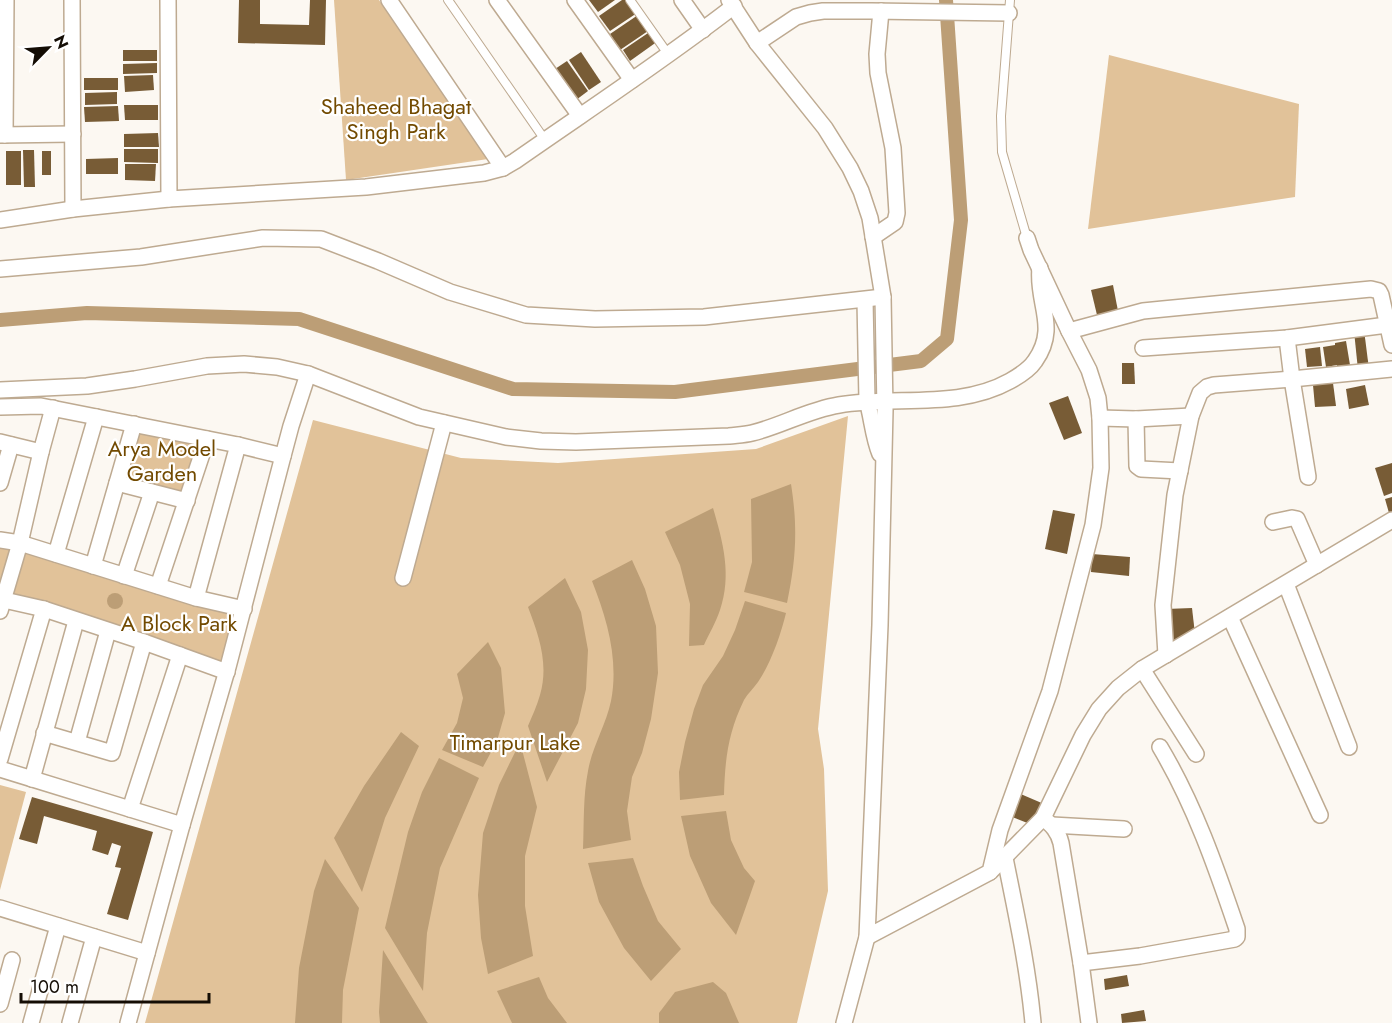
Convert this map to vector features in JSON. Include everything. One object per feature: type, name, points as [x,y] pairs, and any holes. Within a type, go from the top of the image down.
[{"type":"street","points":[[6,0],[2,135],[73,134]]},
{"type":"street","points":[[72,0],[73,209]]},
{"type":"street","points":[[168,0],[169,199]]},
{"type":"street","points":[[389,0],[503,168]]},
{"type":"street","points":[[497,0],[580,116]]},
{"type":"street","points":[[575,0],[632,80]]},
{"type":"street","points":[[682,0],[703,30]]},
{"type":"street","points":[[0,220],[73,209],[169,199],[366,187],[484,173],[503,168],[703,30],[731,3],[757,43],[825,128],[850,168],[870,218],[883,297],[885,400],[880,625],[867,937],[844,1023]]},
{"type":"street","points":[[757,43],[796,17],[823,11],[884,8],[983,13],[1010,7]]},
{"type":"street","points":[[873,237],[895,222],[897,213],[893,148],[878,73],[877,54],[884,8]]},
{"type":"street","points":[[0,269],[141,256],[263,238],[321,239],[450,292],[526,315],[595,319],[704,317],[883,297]]},
{"type":"street","points":[[990,873],[1000,830],[1050,691],[1093,525],[1101,468],[1098,398],[1089,370],[1027,238]]},
{"type":"street","points":[[0,390],[87,386],[207,366],[235,364],[277,367],[308,374],[419,417],[506,436],[541,441],[576,442],[751,434],[817,410],[867,396],[885,400],[928,400],[979,393],[1003,385],[1021,374],[1034,362],[1047,331],[1039,277],[1040,268]]},
{"type":"street","points":[[1069,331],[1143,311],[1371,290],[1379,291],[1381,295],[1392,345]]},
{"type":"street","points":[[865,300],[867,396],[875,442],[884,463]]},
{"type":"street","points":[[1143,348],[1287,338],[1387,325]]},
{"type":"street","points":[[1287,338],[1308,477]]},
{"type":"street","points":[[1166,655],[1163,604],[1174,495],[1191,416],[1200,393],[1214,385],[1392,369]]},
{"type":"street","points":[[128,1023],[227,672],[291,426],[308,374]]},
{"type":"street","points":[[0,407],[31,405],[53,408],[283,456]]},
{"type":"street","points":[[53,408],[20,543],[1,603],[44,609],[227,672]]},
{"type":"street","points":[[1100,418],[1191,416]]},
{"type":"street","points":[[56,554],[96,417]]},
{"type":"street","points":[[1136,418],[1137,466],[1141,469],[1180,471]]},
{"type":"street","points":[[403,578],[444,423]]},
{"type":"street","points":[[93,566],[134,424]]},
{"type":"street","points":[[158,586],[207,439]]},
{"type":"street","points":[[0,483],[6,444],[41,452]]},
{"type":"street","points":[[195,598],[238,445]]},
{"type":"street","points":[[117,483],[187,501]]},
{"type":"street","points":[[124,576],[152,492]]},
{"type":"street","points":[[1274,522],[1297,519],[1317,565]]},
{"type":"street","points":[[867,937],[990,873],[1048,821],[1083,735],[1099,709],[1118,688],[1142,669],[1392,520]]},
{"type":"street","points":[[0,540],[20,543],[195,598],[244,609]]},
{"type":"street","points":[[1286,584],[1349,747]]},
{"type":"street","points":[[0,759],[44,609]]},
{"type":"street","points":[[1230,617],[1320,815]]},
{"type":"street","points":[[32,779],[76,621]]},
{"type":"street","points":[[77,742],[108,631]]},
{"type":"street","points":[[44,733],[112,753],[144,642]]},
{"type":"street","points":[[130,809],[180,655]]},
{"type":"street","points":[[1142,669],[1196,754]]},
{"type":"street","points":[[1081,963],[1140,956],[1237,937],[1238,929],[1214,861],[1170,762],[1160,747]]},
{"type":"street","points":[[0,769],[182,825]]},
{"type":"street","points":[[1048,821],[1124,829]]},
{"type":"street","points":[[1048,821],[1058,834],[1060,843],[1089,1023]]},
{"type":"street","points":[[1005,858],[1022,939],[1033,1023]]},
{"type":"street","points":[[0,908],[147,952]]},
{"type":"street","points":[[31,1023],[58,926]]},
{"type":"street","points":[[70,1023],[94,937]]},
{"type":"street","points":[[0,1004],[12,960]]},
{"type":"lane","points":[[448,0],[545,140]]},
{"type":"lane","points":[[630,0],[669,54]]},
{"type":"lane","points":[[1010,7],[1001,116],[1002,152],[1027,238]]},
{"type":"green space","name":"Shaheed Bhagat Singh Park","points":[[334,0],[379,0],[488,159],[346,180]]},
{"type":"green space","points":[[1109,55],[1299,104],[1295,197],[1088,229]]},
{"type":"green space","name":"Timarpur Lake","points":[[848,416],[818,729],[824,769],[828,891],[797,1023],[145,1023],[313,420],[461,458],[558,463],[756,449]]},
{"type":"green space","name":"Arya Model Garden","points":[[134,424],[207,439],[188,497],[117,483]]},
{"type":"green space","name":"A Block Park","points":[[0,539],[240,612],[225,668],[0,597]]},
{"type":"green space","points":[[0,785],[26,792],[0,890]]},
{"type":"shaded area","points":[[791,484],[795,515],[795,544],[787,603],[744,592],[752,562],[751,499]]},
{"type":"shaded area","points":[[713,508],[725,559],[724,597],[704,645],[689,646],[690,604],[680,565],[665,532]]},
{"type":"shaded area","points":[[632,560],[645,589],[656,626],[658,673],[651,719],[642,753],[632,777],[627,811],[631,840],[583,849],[586,780],[609,710],[614,670],[610,640],[592,581]]},
{"type":"shaded area","points":[[565,578],[581,612],[588,650],[586,689],[578,723],[547,782],[528,726],[543,684],[543,661],[539,639],[528,607]]},
{"type":"shaded area","points":[[112,593],[118,593],[123,601],[121,607],[112,609],[107,604],[107,598]]},
{"type":"shaded area","points":[[745,601],[786,613],[781,630],[767,666],[744,700],[734,724],[727,758],[724,795],[680,800],[679,772],[694,709],[703,685],[723,656]]},
{"type":"shaded area","points":[[488,642],[501,668],[505,713],[497,741],[483,767],[442,750],[457,723],[463,698],[457,674]]},
{"type":"shaded area","points":[[401,732],[419,746],[385,818],[362,892],[334,838],[364,786]]},
{"type":"shaded area","points":[[520,742],[537,807],[525,856],[525,906],[533,956],[488,974],[481,938],[478,895],[483,833],[499,785]]},
{"type":"shaded area","points":[[439,758],[479,778],[440,868],[427,933],[423,991],[385,928],[408,832],[422,792]]},
{"type":"shaded area","points":[[726,811],[731,840],[744,868],[755,881],[736,935],[711,903],[690,856],[681,816]]},
{"type":"shaded area","points":[[633,858],[658,921],[681,949],[651,981],[624,948],[599,902],[588,863]]},
{"type":"shaded area","points":[[325,859],[359,908],[343,990],[342,1023],[295,1023],[299,968],[314,891]]},
{"type":"shaded area","points":[[383,950],[428,1023],[380,1023]]},
{"type":"shaded area","points":[[539,977],[548,998],[567,1023],[512,1023],[497,991]]},
{"type":"shaded area","points":[[713,982],[726,993],[739,1023],[659,1023],[659,1013],[675,992]]},
{"type":"building","points":[[239,0],[260,0],[260,24],[309,25],[310,0],[326,0],[325,45],[238,43]]},
{"type":"building","points":[[589,0],[615,0],[598,12]]},
{"type":"building","points":[[622,0],[629,0],[637,13],[610,31],[599,16]]},
{"type":"building","points":[[638,15],[648,31],[620,50],[610,34]]},
{"type":"building","points":[[651,31],[658,41],[630,61],[623,50]]},
{"type":"building","points":[[123,50],[157,50],[157,61],[123,61]]},
{"type":"building","points":[[581,52],[601,82],[589,90],[569,60]]},
{"type":"building","points":[[567,61],[588,91],[576,100],[555,69]]},
{"type":"building","points":[[157,63],[157,73],[123,74],[123,64]]},
{"type":"building","points":[[153,75],[154,90],[125,92],[124,76]]},
{"type":"building","points":[[84,78],[118,78],[118,90],[84,90]]},
{"type":"building","points":[[117,92],[117,104],[85,105],[85,93]]},
{"type":"building","points":[[124,105],[158,105],[158,120],[125,120]]},
{"type":"building","points":[[118,106],[119,121],[85,122],[84,107]]},
{"type":"building","points":[[158,133],[159,147],[124,147],[124,134]]},
{"type":"building","points":[[124,149],[158,149],[158,163],[124,162]]},
{"type":"building","points":[[23,150],[34,150],[35,187],[24,187]]},
{"type":"building","points":[[6,151],[21,151],[21,185],[6,185]]},
{"type":"building","points":[[42,151],[51,151],[51,175],[42,175]]},
{"type":"building","points":[[118,158],[118,174],[86,174],[86,159]]},
{"type":"building","points":[[125,164],[156,164],[155,181],[125,180]]},
{"type":"building","points":[[1113,285],[1118,311],[1097,315],[1091,290]]},
{"type":"building","points":[[1364,330],[1369,369],[1358,370],[1354,331]]},
{"type":"building","points":[[1346,341],[1350,365],[1326,367],[1323,347]]},
{"type":"building","points":[[1320,347],[1322,366],[1307,367],[1305,349]]},
{"type":"building","points":[[1122,363],[1134,363],[1135,384],[1122,384]]},
{"type":"building","points":[[1333,383],[1336,406],[1315,407],[1313,385]]},
{"type":"building","points":[[1365,385],[1369,405],[1349,409],[1346,389]]},
{"type":"building","points":[[1068,396],[1082,433],[1064,440],[1049,403]]},
{"type":"building","points":[[1392,463],[1392,493],[1384,496],[1375,468]]},
{"type":"building","points":[[1392,497],[1392,512],[1389,513],[1385,499]]},
{"type":"building","points":[[1053,510],[1075,514],[1067,554],[1045,549]]},
{"type":"building","points":[[1092,554],[1130,557],[1129,576],[1091,572]]},
{"type":"building","points":[[1192,608],[1195,634],[1171,644],[1166,609]]},
{"type":"building","points":[[1016,792],[1044,804],[1035,826],[1007,815]]},
{"type":"building","points":[[32,797],[153,832],[128,920],[107,914],[121,868],[115,867],[121,846],[112,843],[108,855],[92,850],[97,831],[44,816],[37,844],[19,839]]},
{"type":"building","points":[[1127,975],[1129,986],[1105,990],[1104,979]]},
{"type":"building","points":[[1144,1010],[1146,1021],[1122,1023],[1121,1014]]},
{"type":"waterway","points":[[0,320],[87,313],[299,319],[513,389],[675,392],[921,361],[947,339],[961,220],[946,0]]}]
